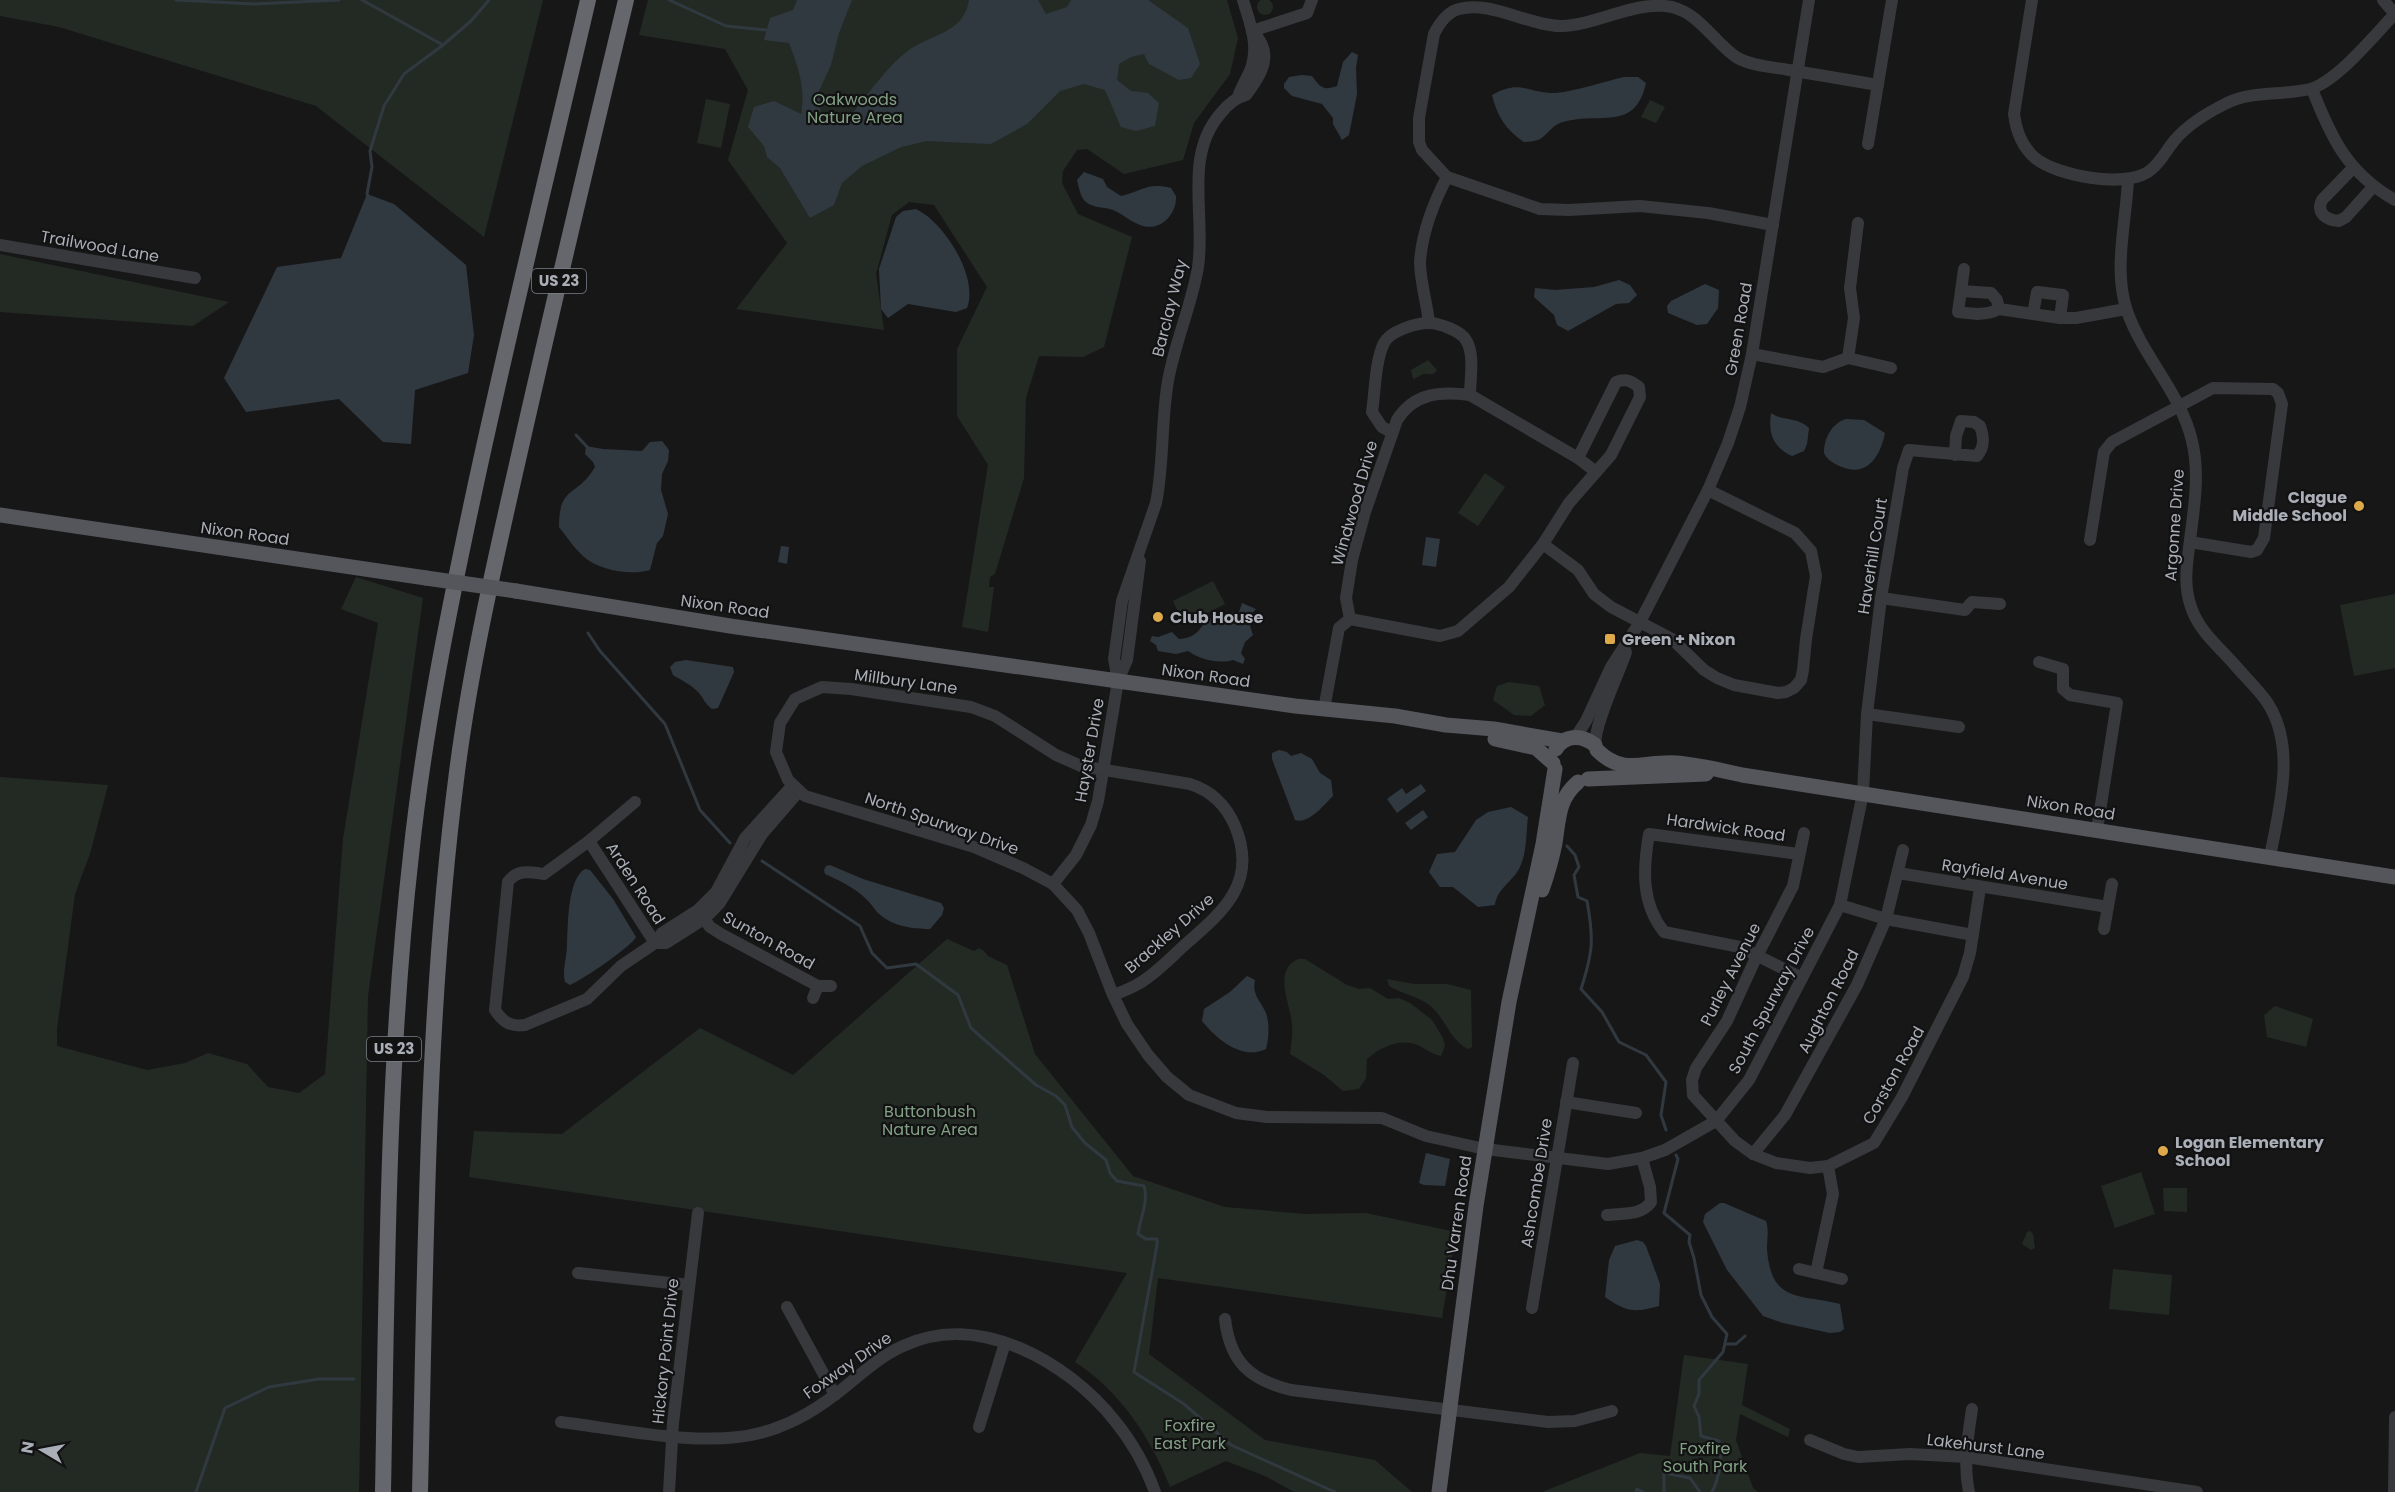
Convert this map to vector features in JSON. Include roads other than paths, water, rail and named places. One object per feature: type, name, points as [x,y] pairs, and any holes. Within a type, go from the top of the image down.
[{"type":"highway","name":"US 23","points":[[383,1492],[394,1046],[410,865],[425,745],[460,557],[495,394],[588,0]]},
{"type":"highway","name":"US 23","points":[[420,1492],[434,1018],[440,922],[459,760],[481,628],[495,561],[626,0]]},
{"type":"main road","name":"Nixon Road","points":[[0,515],[516,591],[730,626],[1324,709],[1395,716],[1446,725],[1536,748],[1554,766]]},
{"type":"main road","name":"Nixon Road","points":[[1446,725],[1566,739]]},
{"type":"main road","points":[[1566,739],[1585,739],[1596,748],[1597,766],[1583,780],[1566,779],[1554,766],[1556,748],[1566,739]]},
{"type":"main road","name":"Nixon Road","points":[[1596,748],[1608,761],[1623,766],[1674,762],[1742,775],[2395,878]]},
{"type":"main road","name":"Dhu Varren Road","points":[[1439,1492],[1448,1410],[1485,1149],[1509,1002],[1519,961],[1554,766]]},
{"type":"main road","name":"Nixon Road","points":[[1583,780],[1691,774],[1742,775]]},
{"type":"main road","name":"Dhu Varren Road","points":[[1519,961],[1550,864],[1559,808],[1570,789],[1583,780]]},
{"type":"street","name":"Barclay Way","points":[[1118,681],[1127,660],[1143,536],[1154,511],[1159,487],[1163,411],[1169,379],[1177,340],[1198,267],[1200,248],[1198,207],[1202,145],[1214,120],[1238,97],[1253,62],[1255,43],[1243,0]]},
{"type":"street","points":[[1252,31],[1307,13],[1312,0]]},
{"type":"street","name":"Green Road","points":[[1566,739],[1577,735],[1586,721],[1611,667],[1640,622],[1708,490],[1731,434],[1752,354],[1809,0]]},
{"type":"street","points":[[1868,144],[1892,0]]},
{"type":"street","points":[[2032,0],[2014,114],[2016,133],[2035,157],[2060,171],[2095,178],[2128,180],[2147,173],[2160,161],[2182,133],[2198,119],[2228,102],[2256,95],[2312,88],[2343,69],[2395,14],[2383,0]]},
{"type":"street","points":[[1773,225],[1708,213],[1640,206],[1569,210],[1540,209],[1447,177],[1422,150],[1419,118],[1434,34],[1448,15],[1458,9],[1474,7],[1489,9],[1561,26],[1577,24],[1622,10],[1661,5],[1675,8],[1690,16],[1736,57],[1756,65],[1878,85]]},
{"type":"street","points":[[2312,88],[2333,139],[2353,168],[2373,187],[2395,200]]},
{"type":"street","points":[[2353,168],[2322,200],[2319,207],[2325,217],[2339,221],[2346,217],[2373,187]]},
{"type":"street","points":[[1447,177],[1437,196],[1425,232],[1420,263],[1429,323],[1444,327],[1465,338],[1470,350],[1470,395]]},
{"type":"street","name":"Argonne Drive","points":[[2128,180],[2121,281],[2127,309],[2135,330],[2179,407],[2192,440],[2196,467],[2196,491],[2185,589],[2191,609],[2204,633],[2267,703],[2280,731],[2284,753],[2281,790],[2270,857]]},
{"type":"street","points":[[1848,358],[1854,318],[1850,288],[1858,224]]},
{"type":"street","name":"Trailwood Lane","points":[[0,245],[195,278]]},
{"type":"street","points":[[1964,269],[1958,312],[1983,314],[1999,309],[2060,318],[2076,318],[2127,309]]},
{"type":"street","points":[[1961,291],[1991,293],[1997,300],[1999,309]]},
{"type":"street","points":[[2034,314],[2037,292],[2062,295],[2060,318]]},
{"type":"street","name":"Windwood Drive","points":[[1391,432],[1382,427],[1372,412],[1381,351],[1385,341],[1395,333],[1429,323]]},
{"type":"street","points":[[1752,354],[1823,367],[1848,358],[1891,368]]},
{"type":"street","points":[[1324,709],[1339,628],[1350,619],[1440,636],[1458,631],[1509,587],[1543,544],[1569,503],[1611,455],[1640,397],[1640,387],[1623,379],[1616,382],[1578,458]]},
{"type":"street","points":[[2090,540],[2104,452],[2112,442],[2213,388],[2273,389],[2282,398],[2282,404],[2264,538],[2260,547],[2251,552],[2190,542]]},
{"type":"street","name":"Windwood Drive","points":[[1350,619],[1346,598],[1352,560],[1365,512],[1391,432],[1404,408],[1417,400],[1441,393],[1470,395],[1578,458],[1596,472]]},
{"type":"street","name":"Haverhill Court","points":[[1863,793],[1867,714],[1881,598],[1903,468],[1909,450],[1955,455]]},
{"type":"street","points":[[1543,544],[1578,570],[1594,594],[1611,607],[1672,639],[1704,670],[1734,685],[1778,693],[1794,688],[1801,680],[1816,576],[1811,551],[1795,532],[1708,490]]},
{"type":"street","points":[[1881,598],[1965,610],[1972,602],[2000,604]]},
{"type":"street","name":"Green Road","points":[[1596,748],[1598,725],[1621,670],[1629,642]]},
{"type":"street","points":[[2039,662],[2063,669],[2063,689],[2070,696],[2117,703],[2097,830]]},
{"type":"street","name":"Hayster Drive","points":[[1053,884],[1076,855],[1091,825],[1098,801],[1118,681]]},
{"type":"street","name":"Millbury Lane","points":[[796,788],[788,780],[776,752],[780,723],[795,699],[822,687],[851,689],[971,707],[995,716],[1056,755],[1082,766],[1102,770]]},
{"type":"street","points":[[1867,714],[1959,727]]},
{"type":"street","name":"Brackley Drive","points":[[1102,770],[1168,779],[1206,790],[1226,809],[1237,831],[1242,853],[1242,870],[1238,885],[1226,907],[1218,916],[1146,979],[1113,996]]},
{"type":"street","points":[[635,802],[589,841],[544,874],[522,872],[513,875],[508,882],[495,1010],[502,1021],[514,1026],[525,1024],[587,999],[621,966],[655,943],[662,933],[701,914],[746,838],[759,830],[796,788]]},
{"type":"street","name":"North Spurway Drive","points":[[796,788],[826,803],[880,817],[974,847],[1053,884],[1077,910],[1127,1024],[1148,1055],[1167,1077],[1189,1095],[1236,1113],[1267,1117],[1382,1118],[1426,1136],[1485,1149]]},
{"type":"street","name":"South Spurway Drive","points":[[1485,1149],[1608,1164],[1642,1158],[1665,1150],[1716,1121],[1749,1080],[1840,904],[1863,793]]},
{"type":"street","name":"Purley Avenue","points":[[1716,1121],[1693,1095],[1692,1080],[1696,1068],[1727,1021],[1793,886],[1804,832]]},
{"type":"street","name":"Hardwick Road","points":[[1757,956],[1740,947],[1664,932],[1654,919],[1649,907],[1645,881],[1650,834],[1799,854]]},
{"type":"street","name":"Arden Road","points":[[589,841],[655,943]]},
{"type":"street","name":"Aughton Road","points":[[1754,1154],[1785,1115],[1857,985],[1886,919],[1902,850]]},
{"type":"street","name":"Rayfield Avenue","points":[[1898,873],[2108,907]]},
{"type":"street","points":[[2104,928],[2112,884]]},
{"type":"street","name":"Corston Road","points":[[1716,1121],[1735,1141],[1754,1154],[1776,1163],[1810,1168],[1828,1166],[1874,1143],[1891,1116],[1963,977],[1973,935],[1980,888]]},
{"type":"street","points":[[1840,904],[1886,919],[1973,935]]},
{"type":"street","name":"Sunton Road","points":[[701,914],[710,927],[721,934],[818,986],[831,986]]},
{"type":"street","points":[[1757,956],[1802,978]]},
{"type":"street","points":[[813,998],[818,986]]},
{"type":"street","name":"Ashcombe Drive","points":[[1532,1308],[1573,1064]]},
{"type":"street","points":[[1566,1102],[1636,1113]]},
{"type":"street","points":[[1607,1215],[1644,1210],[1651,1202],[1650,1187],[1642,1158]]},
{"type":"street","points":[[1816,1273],[1833,1194],[1828,1166]]},
{"type":"street","name":"Hickory Point Drive","points":[[669,1492],[672,1436],[698,1214]]},
{"type":"street","points":[[1799,1269],[1842,1279]]},
{"type":"street","points":[[578,1273],[689,1285]]},
{"type":"street","points":[[787,1307],[835,1395]]},
{"type":"street","points":[[1225,1319],[1229,1346],[1237,1358],[1260,1378],[1276,1386],[1310,1394],[1557,1423],[1582,1420],[1612,1411]]},
{"type":"street","name":"Foxway Drive","points":[[561,1422],[672,1436],[719,1438],[759,1434],[801,1417],[835,1395],[884,1356],[921,1339],[957,1335],[1005,1343],[1032,1353],[1094,1398],[1115,1421],[1135,1450],[1155,1492]]},
{"type":"street","points":[[979,1427],[1005,1343]]},
{"type":"street","points":[[1969,1492],[1966,1457],[1972,1408]]},
{"type":"street","points":[[2394,1492],[2395,1417]]},
{"type":"street","name":"Lakehurst Lane","points":[[1810,1440],[1844,1454],[1858,1457],[1910,1454],[1966,1457],[2160,1489],[2197,1492]]},
{"type":"waterway","points":[[176,0],[254,4],[339,0]]},
{"type":"waterway","points":[[362,0],[443,45],[404,74],[384,106],[370,151],[372,167],[367,194],[369,198]]},
{"type":"waterway","points":[[443,45],[471,21],[489,0]]},
{"type":"waterway","points":[[669,0],[726,26],[767,30]]},
{"type":"waterway","points":[[576,435],[589,449]]},
{"type":"waterway","points":[[588,633],[600,651],[665,724],[700,810],[730,843]]},
{"type":"waterway","points":[[1567,846],[1575,855],[1579,867],[1574,875],[1578,897],[1587,901],[1591,926],[1590,955],[1581,989],[1602,1012],[1619,1042],[1646,1055],[1666,1082],[1661,1115],[1666,1130]]},
{"type":"waterway","points":[[762,861],[860,926],[872,953],[887,968],[916,964],[958,995],[971,1028],[1036,1085],[1056,1096],[1065,1105],[1072,1127],[1085,1143],[1106,1160],[1110,1173],[1117,1181],[1144,1186],[1145,1204],[1138,1234],[1146,1239],[1157,1239],[1157,1245],[1134,1372],[1184,1404],[1231,1445],[1335,1492]]},
{"type":"waterway","points":[[1676,1155],[1678,1159],[1664,1213],[1690,1235],[1689,1242],[1701,1295],[1712,1317],[1727,1334],[1723,1352],[1699,1380],[1699,1394],[1694,1406],[1699,1417],[1701,1436],[1719,1441],[1720,1467],[1712,1492]]},
{"type":"waterway","points":[[1726,1344],[1736,1344],[1745,1336]]},
{"type":"waterway","points":[[196,1492],[225,1408],[269,1387],[319,1379],[354,1379]]},
{"type":"waterway","points":[[1664,1492],[1664,1473],[1690,1478],[1700,1492]]},
{"type":"waterway","points":[[1636,1492],[1637,1489],[1643,1492]]},
{"type":"place","name":"Clague Middle School","points":[[2359,506]]},
{"type":"place","name":"Club House","points":[[1158,617]]},
{"type":"place","name":"Green + Nixon","points":[[1610,639]]},
{"type":"place","name":"Logan Elementary School","points":[[2163,1151]]},
{"type":"park label","name":"Oakwoods Nature Area","points":[[855,108]]},
{"type":"park label","name":"Buttonbush Nature Area","points":[[930,1120]]},
{"type":"park label","name":"Foxfire East Park","points":[[1190,1434]]},
{"type":"park label","name":"Foxfire South Park","points":[[1705,1457]]}]
